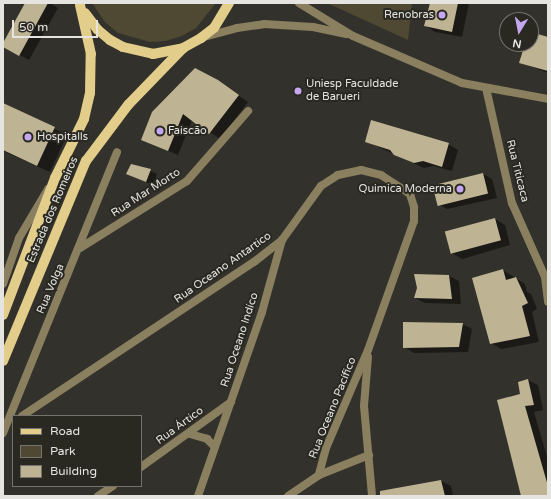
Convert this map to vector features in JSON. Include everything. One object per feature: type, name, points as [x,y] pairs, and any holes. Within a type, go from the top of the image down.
[{"type":"main road","points":[[80,4],[98,30],[123,48],[153,54],[183,48],[201,38],[214,28],[228,3]]},
{"type":"main road","name":"Estrada dos Romeiros","points":[[3,315],[55,178],[80,129],[90,93],[91,54],[80,4]]},
{"type":"main road","name":"Estrada dos Romeiros","points":[[3,361],[86,161],[124,110],[183,48]]},
{"type":"street","points":[[299,3],[353,36],[462,83],[548,99]]},
{"type":"street","points":[[201,38],[237,28],[264,24],[313,27],[353,36]]},
{"type":"street","name":"Rua Titicaca","points":[[486,88],[512,204],[545,277],[548,302]]},
{"type":"street","name":"Rua Mar Morto","points":[[80,248],[187,181],[248,111]]},
{"type":"street","name":"Rua Volga","points":[[4,430],[80,248],[117,152]]},
{"type":"street","name":"Rua Oceano Antartico","points":[[24,415],[254,262],[282,240],[321,186],[338,175],[361,170],[381,175],[410,194],[414,207],[414,221],[368,350]]},
{"type":"street","points":[[3,284],[19,238],[55,178]]},
{"type":"street","name":"Rua Oceano Indíco","points":[[198,496],[214,446],[231,402],[282,240]]},
{"type":"street","points":[[368,350],[364,406],[372,496]]},
{"type":"street","name":"Rua Oceano Pacífico","points":[[319,475],[326,448],[368,350]]},
{"type":"street","name":"Rua Ártico","points":[[142,466],[190,434],[231,402]]},
{"type":"street","points":[[4,430],[12,423]]},
{"type":"street","points":[[190,434],[207,439],[214,446]]},
{"type":"street","name":"Rua Oceano Pacífico","points":[[288,496],[319,475],[369,454]]},
{"type":"street","points":[[98,496],[112,487]]},
{"type":"green space","points":[[92,3],[216,3],[196,28],[182,36],[166,41],[150,42],[118,33],[105,22]]},
{"type":"green space","points":[[327,3],[412,3],[408,40]]},
{"type":"building","points":[[25,3],[48,3],[19,56],[3,47],[3,43]]},
{"type":"building","name":"Renobras","points":[[430,3],[458,3],[452,32],[424,26]]},
{"type":"building","points":[[539,34],[548,37],[548,71],[519,63],[522,52],[539,52]]},
{"type":"building","points":[[195,68],[218,80],[239,95],[209,134],[183,114],[168,151],[141,140],[152,112]]},
{"type":"building","name":"HospitalIs","points":[[3,103],[55,127],[37,166],[3,150]]},
{"type":"building","points":[[371,120],[449,143],[442,167],[423,161],[414,163],[394,155],[390,150],[365,142]]},
{"type":"building","points":[[131,164],[151,169],[146,182],[126,174]]},
{"type":"building","name":"Quimica Moderna","points":[[483,173],[488,193],[438,206],[433,186]]},
{"type":"building","points":[[495,218],[501,240],[451,254],[445,231]]},
{"type":"building","points":[[503,269],[506,280],[516,277],[528,303],[522,306],[530,336],[490,344],[472,278]]},
{"type":"building","points":[[414,274],[449,275],[452,299],[414,298],[417,288]]},
{"type":"building","points":[[403,322],[463,323],[459,347],[403,348]]},
{"type":"building","points":[[528,379],[534,405],[525,406],[548,486],[548,496],[521,496],[497,400],[520,394],[518,382]]},
{"type":"building","points":[[441,480],[445,496],[380,496],[380,491]]},
{"type":"place","name":"Renobras","points":[[442,15]]},
{"type":"place","name":"Uniesp Faculdade de Barueri","points":[[298,91]]},
{"type":"place","name":"Faiscão","points":[[160,131]]},
{"type":"place","name":"HospitalIs","points":[[28,137]]},
{"type":"place","name":"Quimica Moderna","points":[[460,189]]}]
